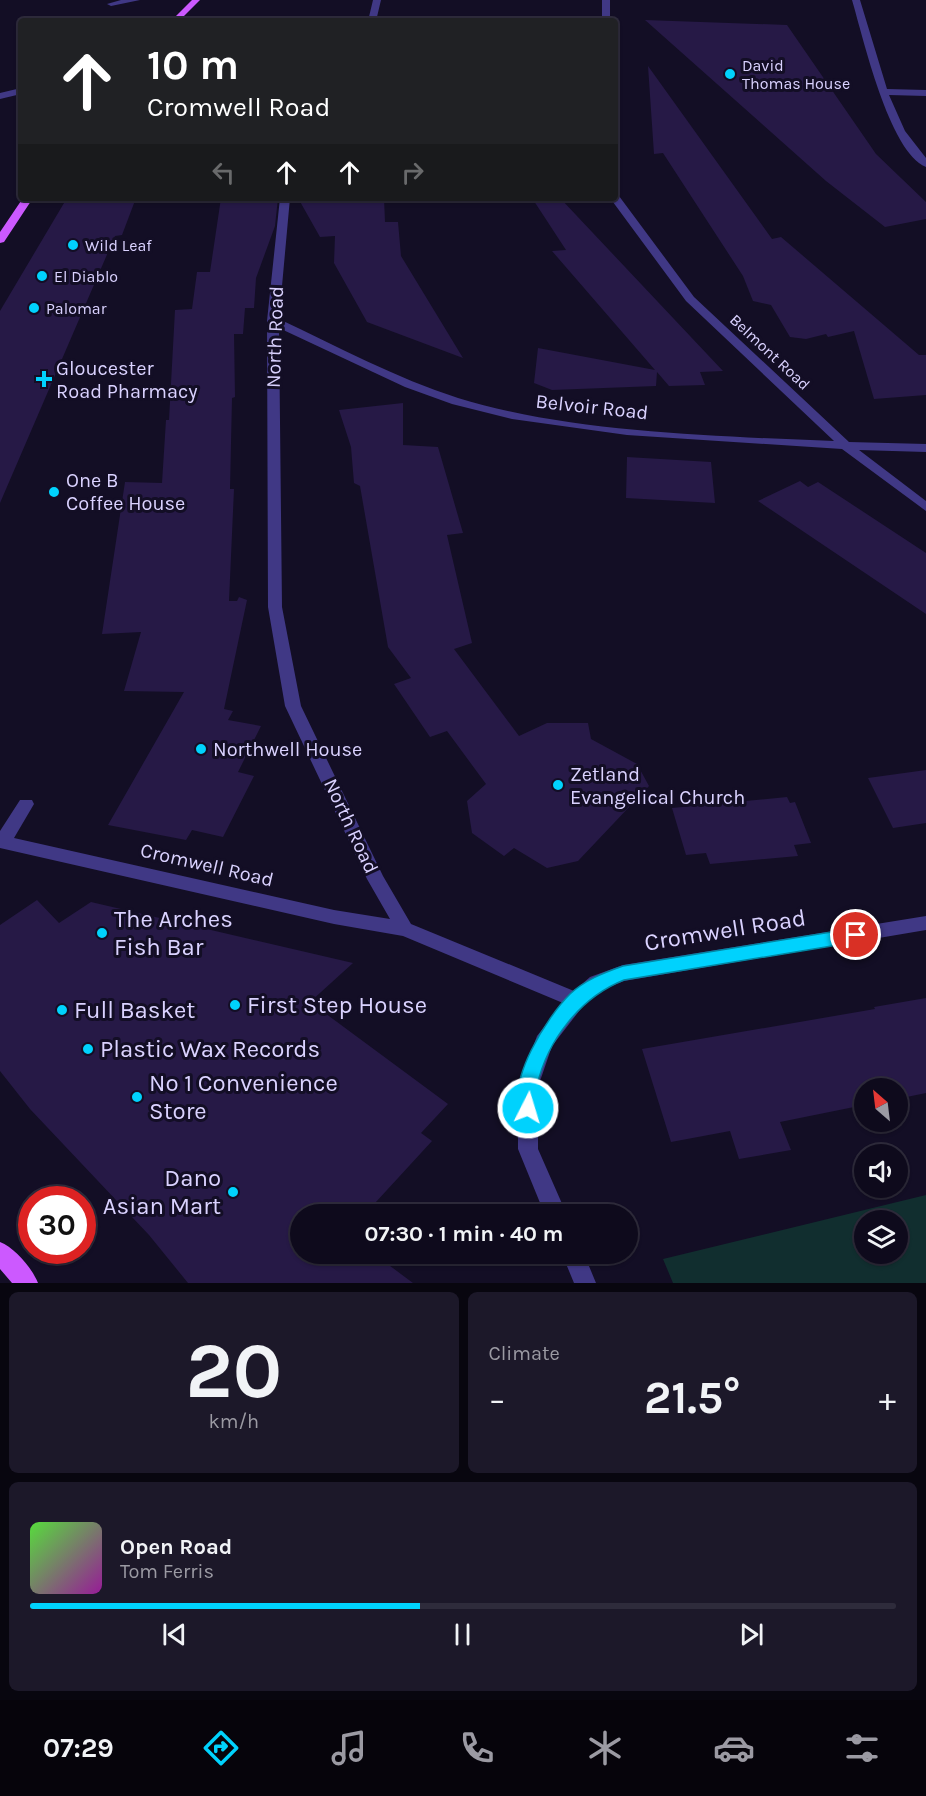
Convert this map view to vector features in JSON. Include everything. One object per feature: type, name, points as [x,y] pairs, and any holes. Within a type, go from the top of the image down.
[{"type":"main road","points":[[178,18],[196,0]]},
{"type":"main road","points":[[0,240],[26,201]]},
{"type":"main road","points":[[0,1253],[27,1283]]},
{"type":"street","points":[[111,4],[136,0]]},
{"type":"street","points":[[373,18],[377,0]]},
{"type":"street","points":[[606,0],[606,18]]},
{"type":"street","points":[[856,0],[885,93],[900,132],[913,151],[926,164]]},
{"type":"street","points":[[0,96],[18,92]]},
{"type":"street","points":[[885,93],[926,93]]},
{"type":"street","name":"North Road","points":[[285,201],[273,321],[275,608],[293,706],[376,879],[405,929]]},
{"type":"street","name":"Belmont Road","points":[[617,201],[690,298],[847,447],[926,507]]},
{"type":"street","name":"Belvoir Road","points":[[273,321],[407,383],[456,401],[536,422],[609,430],[847,447],[926,448]]},
{"type":"street","points":[[1,841],[26,804]]},
{"type":"street","name":"Cromwell Road","points":[[1,841],[342,919],[405,929]]},
{"type":"street","name":"Cromwell Road","points":[[576,1000],[597,983],[623,973],[926,923]]},
{"type":"street","points":[[405,929],[576,1000],[544,1042],[528,1087],[528,1149],[551,1204]]},
{"type":"street","points":[[577,1264],[585,1283]]},
{"type":"green space","points":[[926,1195],[926,1283],[673,1283],[663,1259],[854,1213],[854,1264],[908,1264],[908,1210],[864,1210]]},
{"type":"building","points":[[645,20],[787,25],[876,154],[926,202],[926,219],[885,227],[826,181]]},
{"type":"building","points":[[648,66],[772,239],[781,237],[919,355],[926,355],[926,395],[874,399],[854,331],[828,337],[826,334],[806,339],[790,337],[771,305],[753,301],[743,276],[663,153],[654,154]]},
{"type":"building","points":[[65,201],[135,201],[122,235],[115,236],[0,503],[0,311]]},
{"type":"building","points":[[221,201],[278,201],[275,226],[256,278],[254,308],[245,308],[243,334],[234,334],[235,397],[232,398],[230,489],[234,489],[229,601],[237,601],[239,597],[247,600],[224,709],[233,711],[228,720],[261,726],[238,772],[254,776],[223,837],[192,830],[186,840],[108,825],[184,692],[124,691],[141,632],[102,634],[125,482],[162,483],[166,420],[169,420],[175,310],[192,309],[197,272],[210,272]]},
{"type":"building","points":[[300,201],[384,201],[385,222],[398,222],[401,256],[463,358],[367,322],[334,263],[335,236],[320,237]]},
{"type":"building","points":[[534,201],[563,201],[723,371],[700,372],[705,385],[669,386],[657,372],[656,386],[552,390],[534,383],[538,348],[655,370],[552,251],[566,250]]},
{"type":"building","points":[[403,403],[403,445],[438,447],[463,533],[447,535],[472,643],[454,649],[519,736],[547,723],[588,723],[591,739],[637,764],[649,786],[578,861],[547,868],[514,848],[504,856],[472,833],[467,801],[486,784],[447,731],[430,737],[394,684],[411,678],[388,647],[360,486],[354,483],[351,447],[339,410]]},
{"type":"building","points":[[627,457],[711,462],[715,503],[626,498]]},
{"type":"building","points":[[800,481],[808,487],[818,482],[926,553],[926,614],[758,501]]},
{"type":"building","points":[[926,770],[926,823],[893,828],[868,778]]},
{"type":"building","points":[[787,797],[790,803],[795,802],[811,843],[794,845],[798,856],[710,864],[706,853],[686,855],[672,808]]},
{"type":"building","points":[[37,900],[59,923],[91,902],[353,963],[310,1002],[448,1104],[421,1133],[432,1141],[374,1204],[290,1204],[290,1264],[387,1264],[413,1283],[188,1283],[149,1235],[30,1109],[0,1071],[0,925]]},
{"type":"building","points":[[926,998],[926,1093],[908,1097],[908,1078],[854,1078],[854,1107],[780,1122],[791,1150],[739,1159],[730,1131],[671,1142],[642,1049],[875,1009],[874,1007]]},
{"type":"place","name":"David Thomas House","points":[[730,74]]},
{"type":"place","name":"Wild Leaf","points":[[73,245]]},
{"type":"place","name":"El Diablo","points":[[42,276]]},
{"type":"place","name":"Palomar","points":[[34,308]]},
{"type":"place","name":"Gloucester Road Pharmacy","points":[[44,379]]},
{"type":"place","name":"One B Coffee House","points":[[54,492]]},
{"type":"place","name":"Northwell House","points":[[201,749]]},
{"type":"place","name":"Zetland Evangelical Church","points":[[558,785]]},
{"type":"place","name":"The Arches Fish Bar","points":[[102,933]]},
{"type":"place","name":"First Step House","points":[[235,1005]]},
{"type":"place","name":"Full Basket","points":[[62,1010]]},
{"type":"place","name":"Plastic Wax Records","points":[[88,1049]]},
{"type":"place","name":"No 1 Convenience Store","points":[[137,1097]]},
{"type":"place","name":"Dano Asian Mart","points":[[233,1192]]},
{"type":"route","points":[[528,1108],[528,1087],[544,1042],[576,1000],[597,983],[623,973],[856,935]]}]
